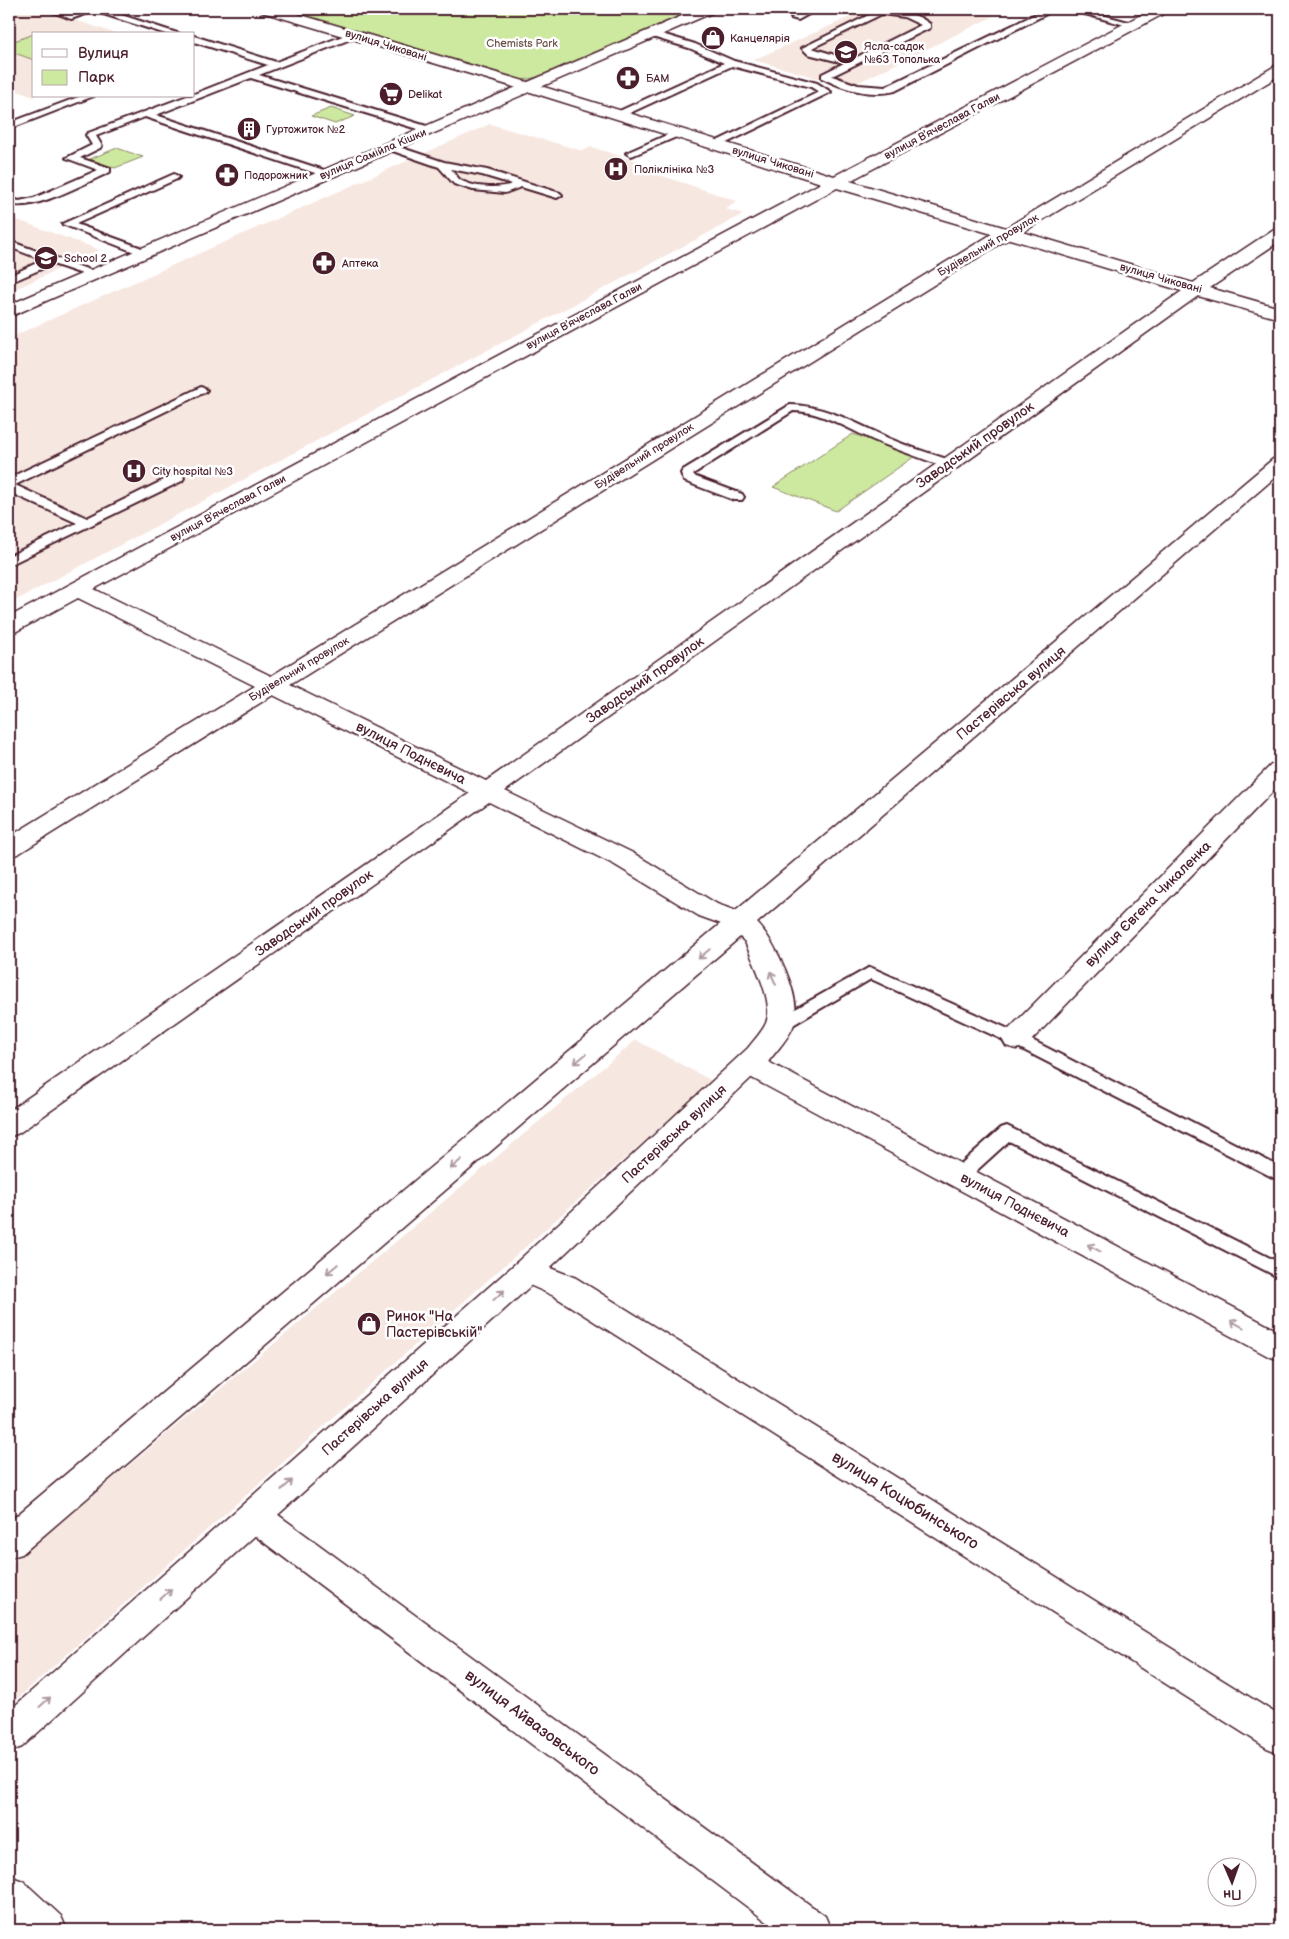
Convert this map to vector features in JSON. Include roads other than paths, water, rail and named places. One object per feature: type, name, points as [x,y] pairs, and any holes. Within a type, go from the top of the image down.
[{"type":"street","name":"вулиця Чиковані","points":[[267,9],[1008,234],[1197,288],[1280,314]]},
{"type":"street","name":"вулиця Самійла Кішки","points":[[9,312],[709,9]]},
{"type":"street","name":"вулиця Вʼячеслава Галви","points":[[9,626],[800,200],[1162,9]]},
{"type":"street","name":"Будівельний провулок","points":[[9,848],[995,239],[1008,234],[1280,69]]},
{"type":"street","name":"Заводський провулок","points":[[9,1126],[487,792],[1197,288],[1280,233]]},
{"type":"street","name":"Пастерівська вулиця","points":[[9,1543],[1280,463]]},
{"type":"street","name":"вулиця Поднєвича","points":[[77,589],[274,684],[624,859],[708,910],[741,922]]},
{"type":"street","name":"вулиця Євгена Чикаленка","points":[[1016,1039],[1280,770]]},
{"type":"street","points":[[741,922],[756,939],[777,986],[783,1011],[780,1025]]},
{"type":"street","name":"Пастерівська вулиця","points":[[9,1735],[526,1271],[749,1064],[780,1025]]},
{"type":"street","name":"вулиця Поднєвича","points":[[749,1064],[1280,1347]]},
{"type":"street","name":"вулиця Коцюбинського","points":[[526,1271],[565,1288],[1280,1736]]},
{"type":"street","name":"вулиця Айвазовського","points":[[254,1516],[811,1930]]},
{"type":"street","points":[[9,1895],[47,1930]]},
{"type":"lane","points":[[49,9],[71,16],[93,9],[169,32]]},
{"type":"lane","points":[[795,18],[814,9]]},
{"type":"lane","points":[[852,63],[811,52],[806,48],[881,12],[918,19],[927,25],[926,27],[826,77],[871,90],[889,90],[1052,9]]},
{"type":"lane","points":[[1071,9],[1132,24]]},
{"type":"lane","points":[[652,34],[692,46],[731,63],[814,85],[826,92],[716,145]]},
{"type":"lane","points":[[195,97],[353,35]]},
{"type":"lane","points":[[195,39],[277,65]]},
{"type":"lane","points":[[618,115],[731,63]]},
{"type":"lane","points":[[251,75],[430,130]]},
{"type":"lane","points":[[9,126],[85,98]]},
{"type":"lane","points":[[9,201],[19,204],[37,200],[107,170],[71,158],[97,146],[90,135],[191,98]]},
{"type":"lane","points":[[147,115],[327,174]]},
{"type":"lane","points":[[631,152],[678,133]]},
{"type":"lane","points":[[390,147],[442,165],[484,172],[557,195]]},
{"type":"lane","points":[[442,165],[458,182],[476,188],[505,190],[520,184]]},
{"type":"lane","points":[[146,253],[68,224],[174,177]]},
{"type":"lane","points":[[9,244],[94,275]]},
{"type":"lane","points":[[9,280],[52,260]]},
{"type":"lane","points":[[9,485],[201,390]]},
{"type":"lane","points":[[738,498],[692,480],[688,478],[687,473],[790,408],[800,407],[813,411],[860,428],[885,441],[949,464]]},
{"type":"lane","points":[[9,561],[178,478]]},
{"type":"lane","points":[[9,485],[87,523]]},
{"type":"lane","points":[[780,1025],[870,972],[1016,1039],[1280,1175]]},
{"type":"lane","points":[[959,1176],[1006,1132],[1280,1271]]},
{"type":"place","name":"Канцелярія","points":[[713,38]]},
{"type":"place","name":"Ясла-садок №63 Тополька","points":[[846,52]]},
{"type":"place","name":"БАМ","points":[[628,78]]},
{"type":"place","name":"Delikat","points":[[391,94]]},
{"type":"place","name":"Гуртожиток №2","points":[[249,129]]},
{"type":"place","name":"Поліклініка №3","points":[[616,169]]},
{"type":"place","name":"Подорожник","points":[[227,175]]},
{"type":"place","name":"School 2","points":[[46,258]]},
{"type":"place","name":"Аптека","points":[[324,263]]},
{"type":"place","name":"City hospital №3","points":[[134,471]]},
{"type":"place","name":"Ринок \"На Пастерівській\"","points":[[369,1324]]},
{"type":"park label","name":"Chemists Park","points":[[522,43]]}]
